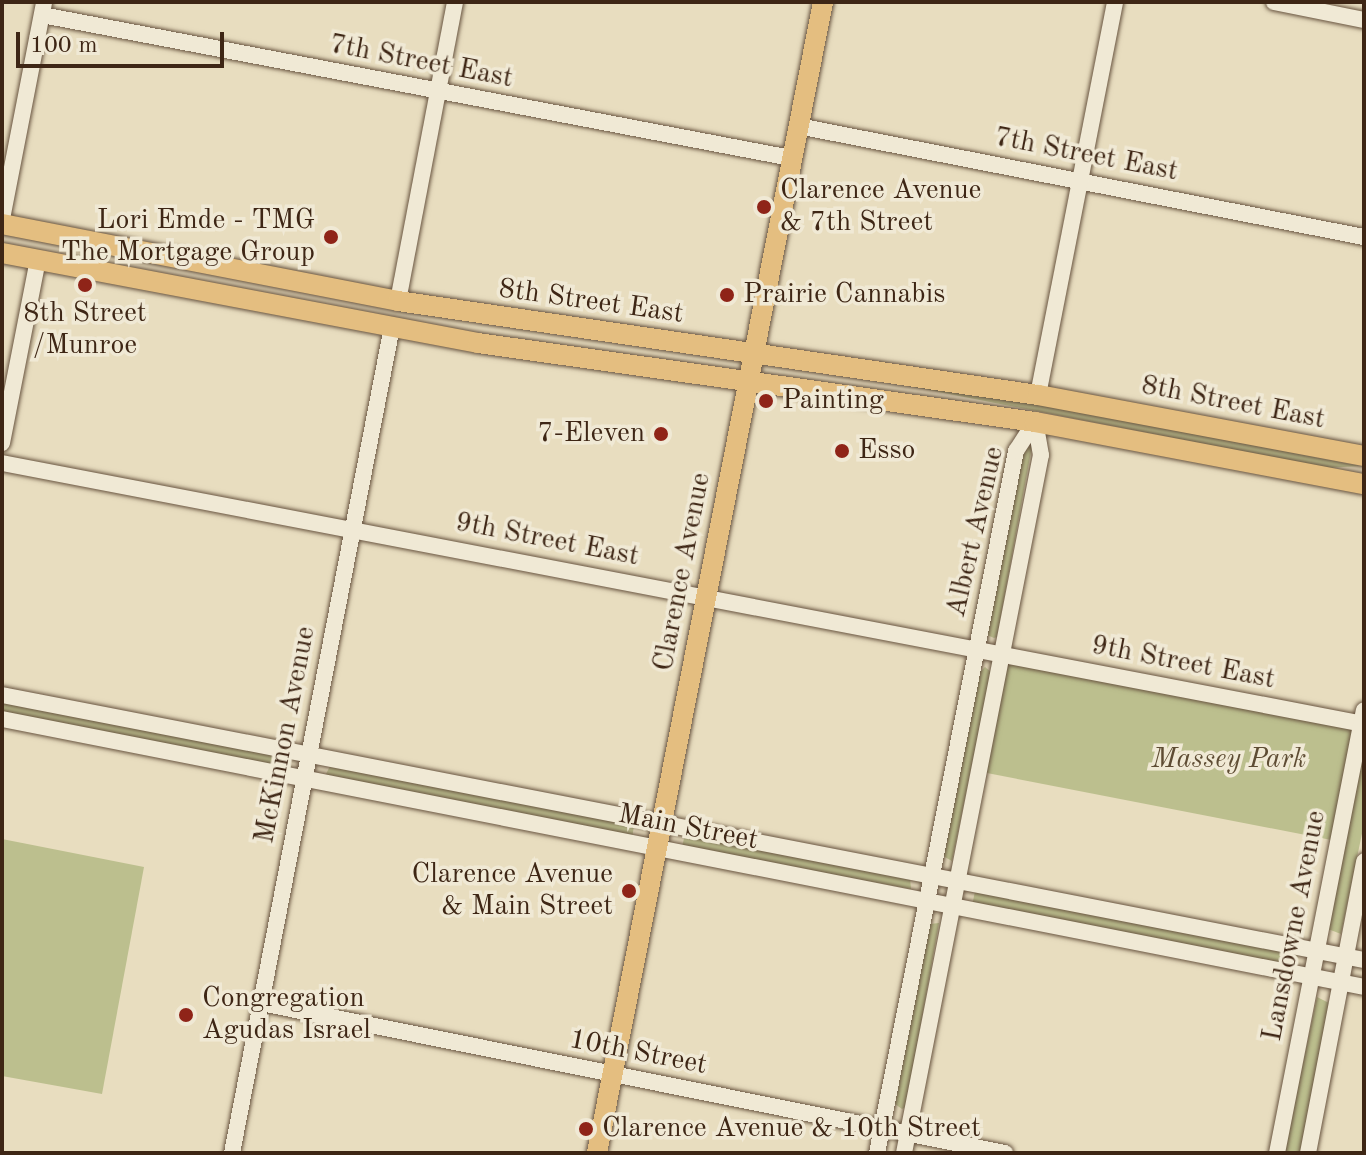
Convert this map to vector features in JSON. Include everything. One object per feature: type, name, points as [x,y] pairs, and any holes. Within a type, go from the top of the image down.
[{"type":"main road","name":"Clarence Avenue","points":[[597,1153],[823,2]]},
{"type":"main road","name":"8th Street East","points":[[2,221],[398,301],[1038,395],[1364,456]]},
{"type":"main road","name":"8th Street East","points":[[2,253],[392,327],[1035,422],[1364,484]]},
{"type":"street","points":[[398,301],[455,2]]},
{"type":"street","points":[[1038,395],[1115,2]]},
{"type":"street","points":[[1274,2],[1364,20]]},
{"type":"street","points":[[2,221],[43,8]]},
{"type":"street","name":"7th Street East","points":[[43,8],[438,92],[791,158]]},
{"type":"street","name":"7th Street East","points":[[798,126],[1364,237]]},
{"type":"street","points":[[2,443],[38,260]]},
{"type":"street","name":"McKinnon Avenue","points":[[232,1153],[392,327]]},
{"type":"street","name":"Albert Avenue","points":[[877,1153],[1016,451],[1035,422]]},
{"type":"street","name":"Albert Avenue","points":[[904,1153],[1041,455],[1035,422]]},
{"type":"street","name":"9th Street East","points":[[2,463],[1003,656],[1363,719]]},
{"type":"street","name":"Main Street","points":[[2,695],[1364,960]]},
{"type":"street","name":"Main Street","points":[[2,719],[1364,987]]},
{"type":"street","name":"Lansdowne Avenue","points":[[1277,1153],[1363,719]]},
{"type":"street","name":"Lansdowne Avenue","points":[[1308,1153],[1364,861]]},
{"type":"street","name":"10th Street","points":[[261,1003],[1005,1153]]},
{"type":"green space","points":[[873,379],[989,394],[1360,466],[1327,468]]},
{"type":"green space","points":[[1032,446],[997,637],[994,638],[987,635],[1023,449]]},
{"type":"green space","name":"Massey Park","points":[[1003,656],[1360,725],[1338,841],[980,772]]},
{"type":"green space","points":[[985,667],[991,672],[952,861],[943,856],[980,672]]},
{"type":"green space","points":[[2,703],[282,757],[285,763],[283,769],[2,716]]},
{"type":"green space","points":[[1364,750],[1364,824],[1341,934],[1328,929]]},
{"type":"green space","points":[[330,766],[634,825],[632,839],[325,776]]},
{"type":"green space","points":[[686,830],[910,878],[911,889],[682,847]]},
{"type":"green space","points":[[2,839],[144,867],[102,1094],[2,1076]]},
{"type":"green space","points":[[975,891],[1298,954],[1296,966],[973,903]]},
{"type":"green space","points":[[939,923],[906,1107],[902,1109],[895,1104],[930,924]]},
{"type":"green space","points":[[1317,997],[1329,1003],[1300,1153],[1284,1153]]},
{"type":"place","name":"Clarence Avenue & 7th Street","points":[[764,207]]},
{"type":"place","name":"Lori Emde - TMG The Mortgage Group","points":[[331,237]]},
{"type":"place","name":"8th Street /Munroe","points":[[85,285]]},
{"type":"place","name":"Prairie Cannabis","points":[[727,295]]},
{"type":"place","name":"Painting","points":[[766,401]]},
{"type":"place","name":"7-Eleven","points":[[661,434]]},
{"type":"place","name":"Esso","points":[[842,451]]},
{"type":"place","name":"Clarence Avenue & Main Street","points":[[629,891]]},
{"type":"place","name":"Congregation Agudas Israel","points":[[186,1015]]},
{"type":"place","name":"Clarence Avenue & 10th Street","points":[[586,1129]]}]
